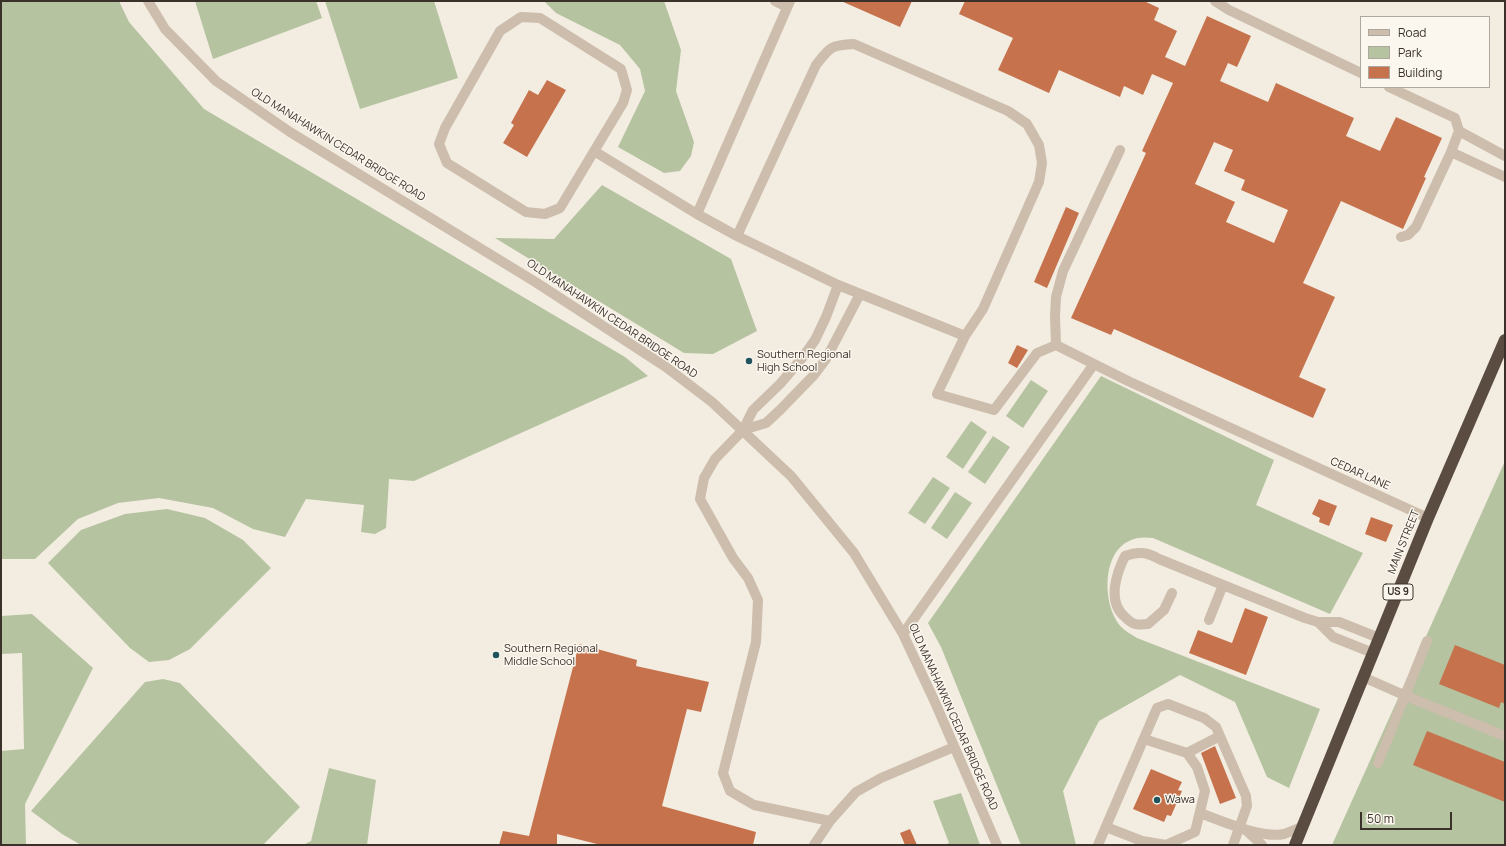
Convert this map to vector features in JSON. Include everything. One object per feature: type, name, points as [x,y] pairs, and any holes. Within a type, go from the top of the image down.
[{"type":"highway","name":"MAIN STREET","points":[[1295,845],[1428,518],[1505,340]]},
{"type":"street","name":"OLD MANAHAWKIN CEDAR BRIDGE ROAD","points":[[148,1],[165,29],[216,81],[290,132],[525,275],[666,367],[712,402],[791,476],[850,548],[903,634],[934,700],[997,845]]},
{"type":"street","points":[[697,214],[789,4],[775,1]]},
{"type":"street","points":[[1215,1],[1229,10],[1360,73]]},
{"type":"street","points":[[521,17],[540,18],[621,69],[627,90],[623,103],[594,151],[560,208],[545,214],[526,212],[447,163],[439,144],[445,128],[500,31],[521,17]]},
{"type":"street","points":[[737,236],[816,65],[829,48],[854,44],[1008,111],[1027,124],[1039,145],[1042,163],[1039,182],[983,309],[965,336],[937,394],[994,410],[1037,353],[1056,345],[1056,297],[1063,271],[1120,150]]},
{"type":"street","points":[[1391,88],[1455,118],[1459,131],[1452,152],[1416,227],[1408,235],[1401,237]]},
{"type":"street","points":[[1459,131],[1505,156]]},
{"type":"street","points":[[594,151],[697,214],[737,236],[838,285],[965,336]]},
{"type":"street","points":[[1452,152],[1505,177]]},
{"type":"street","points":[[830,821],[754,805],[730,791],[723,773],[756,642],[758,600],[748,578],[733,558],[700,499],[704,478],[715,459],[743,430],[753,410],[780,384],[815,340],[826,317],[838,285]]},
{"type":"street","points":[[743,430],[766,423],[814,375],[826,359],[860,294]]},
{"type":"street","name":"CEDAR LANE","points":[[1056,345],[1135,384],[1428,518]]},
{"type":"street","points":[[903,634],[1094,364]]},
{"type":"street","points":[[1172,593],[1164,610],[1148,624],[1135,624],[1129,621],[1118,610],[1115,595],[1116,578],[1125,556],[1135,552],[1151,554],[1159,559],[1318,622],[1339,622],[1379,638]]},
{"type":"street","points":[[1209,620],[1224,585]]},
{"type":"street","points":[[1318,622],[1333,637],[1373,653]]},
{"type":"street","points":[[1378,763],[1427,641]]},
{"type":"street","points":[[1363,677],[1505,736]]},
{"type":"street","points":[[1098,845],[1157,708],[1168,704],[1204,718],[1216,727],[1246,796],[1247,806],[1243,828],[1233,845]]},
{"type":"street","points":[[1187,753],[1220,736]]},
{"type":"street","points":[[1106,827],[1143,843],[1166,845],[1195,832],[1205,791],[1197,767],[1187,753],[1144,739]]},
{"type":"street","points":[[814,845],[830,821],[856,792],[881,778],[954,746]]},
{"type":"street","points":[[1200,813],[1243,828],[1270,835],[1284,834],[1302,827]]},
{"type":"street","points":[[1243,828],[1262,845]]},
{"type":"green space","points":[[1,1],[119,1],[129,22],[204,109],[625,357],[648,376],[414,481],[389,479],[386,528],[375,534],[361,532],[364,505],[306,499],[285,537],[253,529],[213,508],[159,498],[118,503],[78,519],[35,559],[1,559]]},
{"type":"green space","points":[[195,1],[316,1],[322,18],[213,59]]},
{"type":"green space","points":[[325,1],[434,1],[458,78],[360,109]]},
{"type":"green space","points":[[544,1],[664,1],[681,50],[676,91],[694,142],[691,156],[680,171],[664,173],[618,147],[645,91],[640,69],[620,45],[556,13]]},
{"type":"green space","points":[[602,185],[731,259],[757,331],[713,354],[684,353],[495,238],[554,239]]},
{"type":"green space","points":[[1101,376],[1274,460],[1256,505],[1363,553],[1330,614],[1153,538],[1144,537],[1135,539],[1120,547],[1114,555],[1110,565],[1108,588],[1112,611],[1118,623],[1125,630],[1137,638],[1320,709],[1289,788],[1267,777],[1235,702],[1180,675],[1099,721],[1063,791],[1076,845],[1021,845],[941,647],[928,623]]},
{"type":"green space","points":[[1031,380],[1048,391],[1023,428],[1006,416]]},
{"type":"green space","points":[[971,421],[987,432],[963,469],[946,457]]},
{"type":"green space","points":[[993,436],[1010,447],[985,484],[968,472]]},
{"type":"green space","points":[[1505,461],[1505,845],[1332,845]]},
{"type":"green space","points":[[933,477],[950,488],[925,524],[908,513]]},
{"type":"green space","points":[[955,492],[972,503],[947,539],[931,528]]},
{"type":"green space","points":[[167,509],[205,518],[243,540],[271,568],[190,649],[169,660],[149,662],[130,648],[48,563],[81,530],[125,514]]},
{"type":"green space","points":[[32,614],[93,668],[25,804],[26,845],[1,845],[1,751],[24,749],[22,653],[1,654],[1,616]]},
{"type":"green space","points":[[163,679],[180,683],[300,807],[263,845],[81,845],[62,834],[31,811],[145,682]]},
{"type":"green space","points":[[329,768],[376,780],[367,845],[303,845],[311,841]]},
{"type":"green space","points":[[961,793],[980,845],[944,845],[949,843],[933,801]]},
{"type":"building","points":[[841,1],[912,1],[900,27]]},
{"type":"building","points":[[965,1],[1144,1],[1159,8],[1154,20],[1177,31],[1165,57],[1185,66],[1207,16],[1251,36],[1237,67],[1228,63],[1220,81],[1268,102],[1276,83],[1354,118],[1346,136],[1380,151],[1396,117],[1442,138],[1403,229],[1341,201],[1303,283],[1335,297],[1299,377],[1326,389],[1313,418],[1114,329],[1111,335],[1071,318],[1146,153],[1142,151],[1173,83],[1152,74],[1143,95],[1124,86],[1120,97],[1059,70],[1049,93],[998,70],[1013,38],[959,14]],"holes":[[[1214,142],[1233,150],[1224,171],[1245,180],[1241,190],[1288,210],[1274,243],[1226,222],[1235,202],[1195,184]]]},
{"type":"building","points":[[547,80],[566,90],[527,157],[503,143],[514,125],[511,123],[529,90],[538,95]]},
{"type":"building","points":[[1066,207],[1079,213],[1047,288],[1034,282]]},
{"type":"building","points":[[1017,345],[1028,350],[1017,368],[1008,363]]},
{"type":"building","points":[[1319,499],[1337,506],[1329,526],[1319,522],[1320,518],[1312,514]]},
{"type":"building","points":[[1371,517],[1393,525],[1386,542],[1365,534]]},
{"type":"building","points":[[1245,608],[1268,617],[1246,675],[1189,653],[1198,630],[1232,643]]},
{"type":"building","points":[[579,644],[637,660],[636,666],[709,682],[701,712],[687,709],[662,806],[756,832],[753,845],[601,845],[557,834],[557,845],[499,845],[503,831],[529,836]]},
{"type":"building","points":[[1455,645],[1505,665],[1505,704],[1501,702],[1499,708],[1439,684]]},
{"type":"building","points":[[1427,731],[1505,762],[1505,802],[1413,765]]},
{"type":"building","points":[[1215,746],[1236,798],[1220,804],[1201,753]]},
{"type":"building","name":"Wawa","points":[[1151,769],[1182,782],[1178,790],[1182,791],[1171,816],[1167,815],[1164,822],[1133,809]]},
{"type":"building","points":[[910,829],[917,845],[905,845],[900,833]]},
{"type":"place","name":"Southern Regional High School","points":[[749,361]]},
{"type":"place","name":"Southern Regional Middle School","points":[[496,655]]},
{"type":"place","name":"Wawa","points":[[1157,800]]}]
